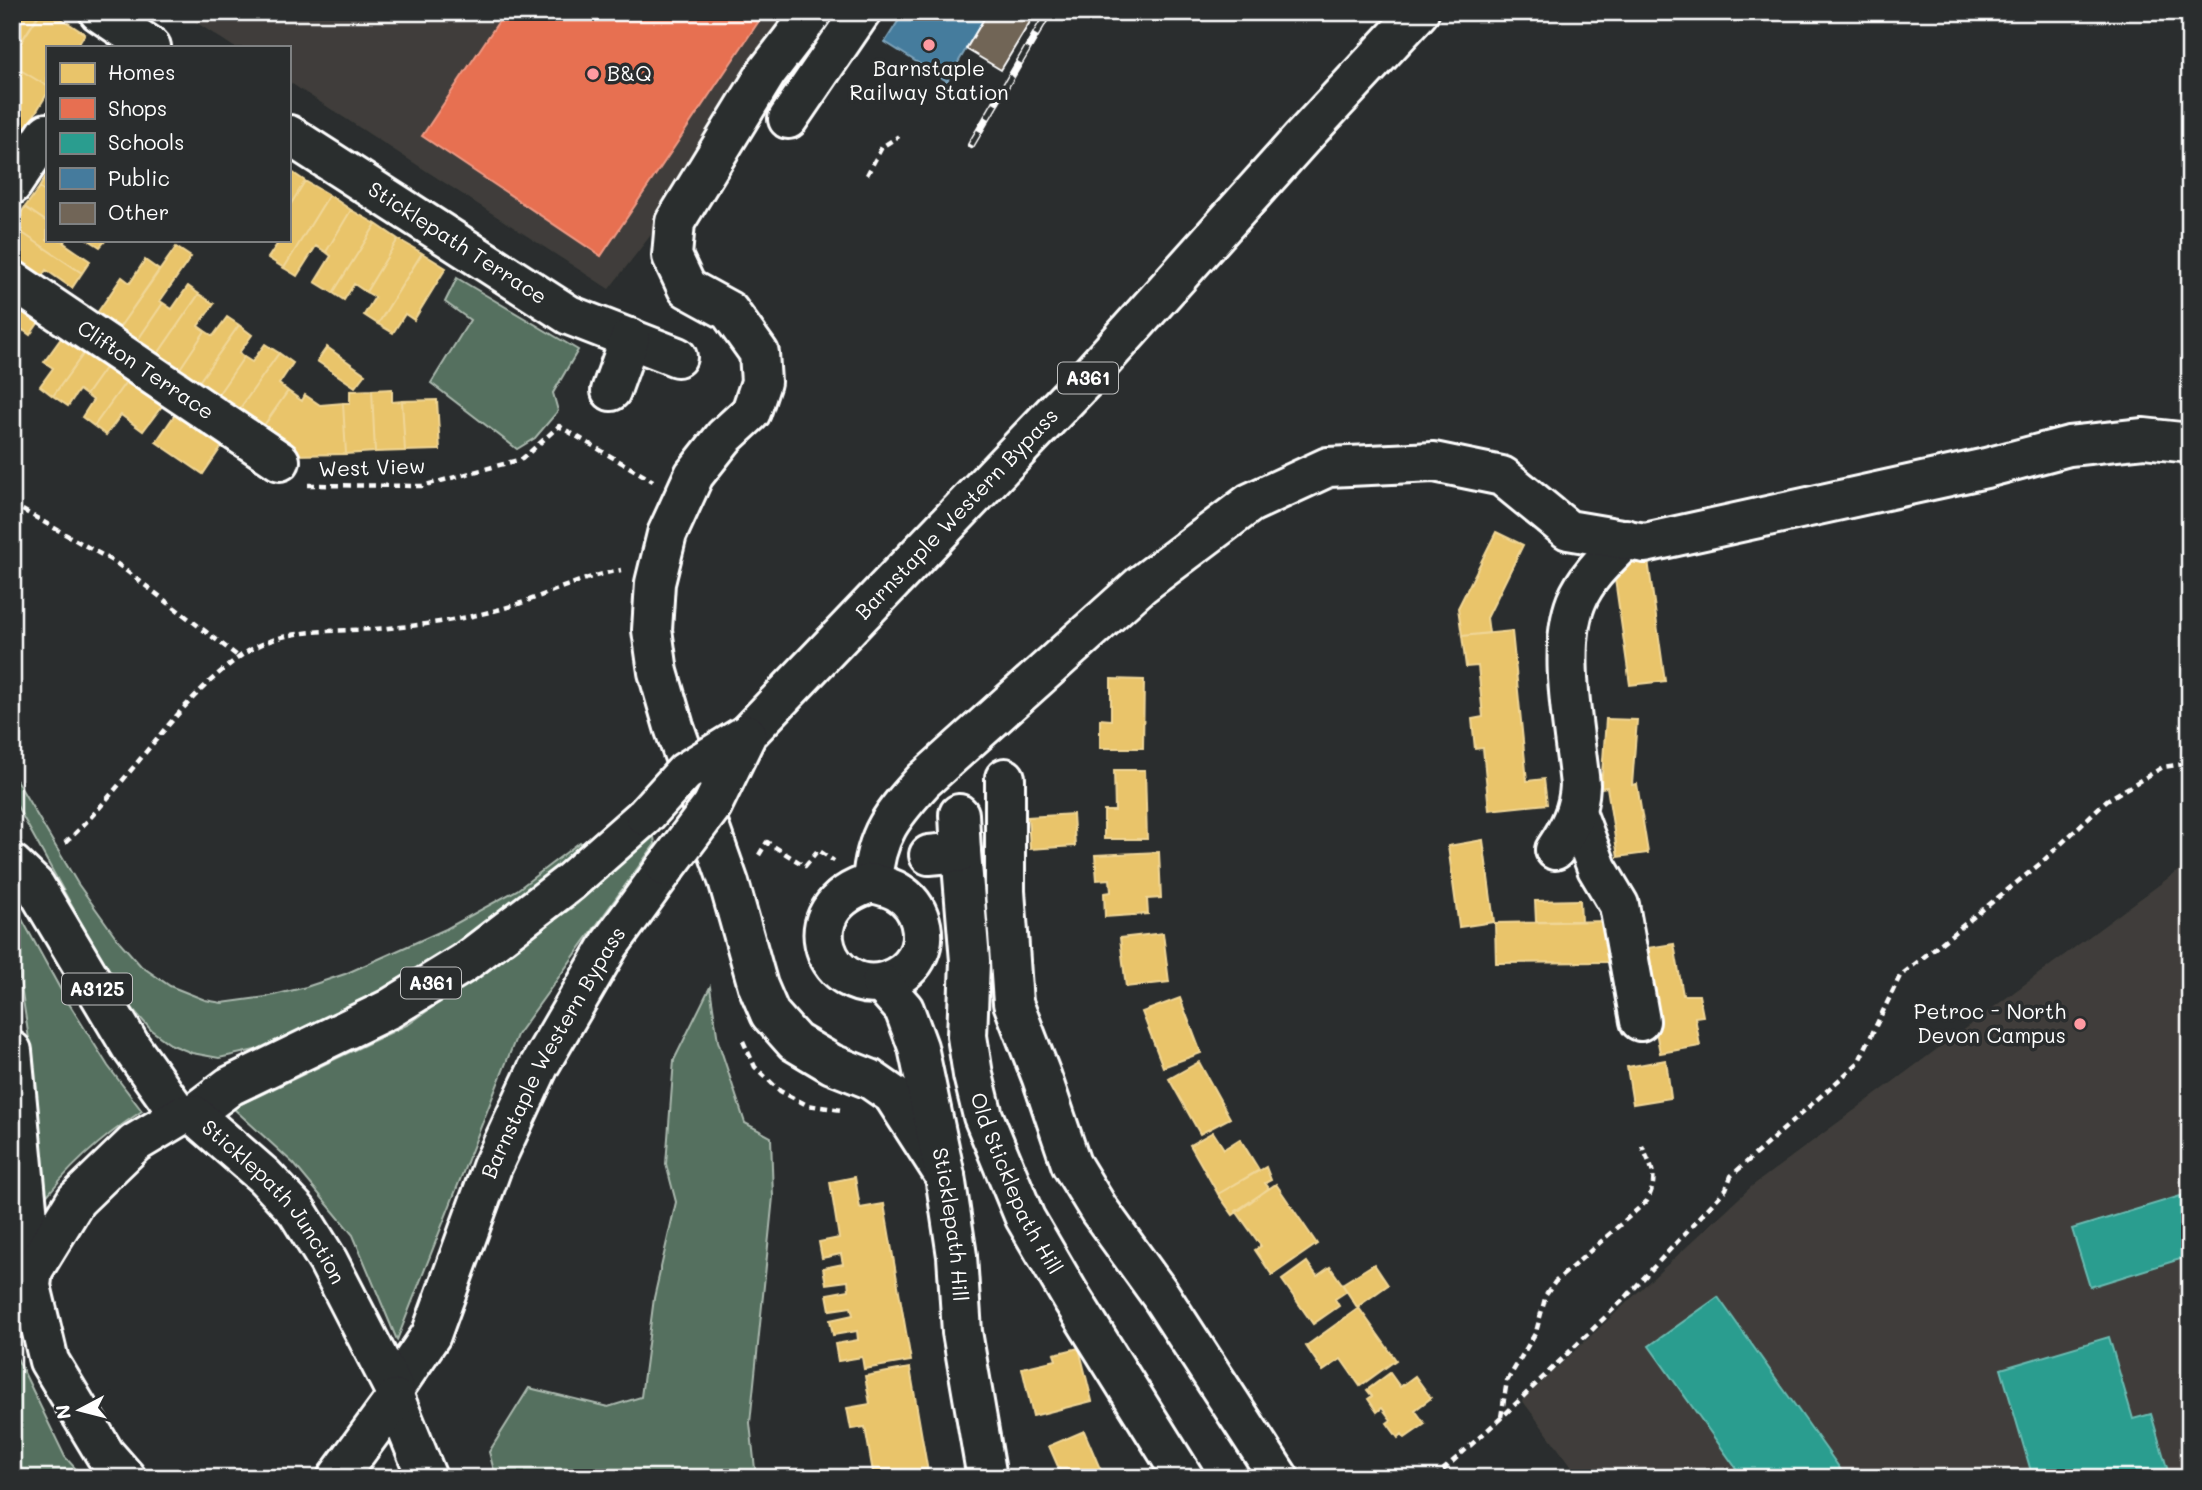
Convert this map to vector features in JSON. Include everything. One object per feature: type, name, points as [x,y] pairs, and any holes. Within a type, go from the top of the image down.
[{"type":"street","points":[[813,12],[766,72],[675,222],[672,256],[687,288],[729,311],[759,353],[761,382],[751,412],[724,438],[694,475],[667,534],[655,583],[652,630],[658,672],[729,883],[744,945],[770,1014],[795,1042],[832,1064],[870,1079],[893,1095],[945,1176]]},
{"type":"street","points":[[788,119],[861,12]]},
{"type":"street","name":"Barnstaple Western Bypass","points":[[187,1115],[230,1086],[389,1009],[464,963],[570,882],[645,816],[685,772],[747,734],[1087,378],[1419,12]]},
{"type":"street","points":[[107,28],[150,46]]},
{"type":"street","points":[[12,185],[33,134]]},
{"type":"street","name":"Sticklepath Terrace","points":[[290,136],[569,315],[677,357]]},
{"type":"street","name":"Clifton Terrace","points":[[12,280],[280,461]]},
{"type":"street","points":[[611,391],[630,338]]},
{"type":"street","points":[[873,872],[910,902],[919,917],[922,931],[915,960],[898,977],[881,983],[867,984],[848,977],[832,962],[825,946],[825,920],[832,906],[844,894],[873,872],[881,836],[892,816],[924,780],[1141,585],[1250,503],[1328,467],[1434,462],[1502,477],[1568,530],[1645,542],[1986,468],[2069,446],[2144,438],[2190,443]]},
{"type":"street","points":[[1555,850],[1571,825],[1579,803],[1580,785],[1568,673],[1570,621],[1576,600],[1592,573],[1626,539]]},
{"type":"street","name":"Barnstaple Western Bypass","points":[[395,1394],[431,1335],[492,1167],[538,1066],[610,944],[712,806],[747,734]]},
{"type":"street","points":[[1005,778],[1004,891],[1013,1003],[1071,1164],[1099,1210],[1159,1293],[1279,1478]]},
{"type":"street","points":[[1576,812],[1597,868],[1619,905],[1640,1021]]},
{"type":"street","name":"Old Sticklepath Hill","points":[[959,814],[945,854],[970,961],[967,1036],[983,1116],[1026,1218],[1071,1297],[1184,1478]]},
{"type":"street","name":"A3125","points":[[12,864],[35,886],[131,1047],[187,1115]]},
{"type":"street","name":"Sticklepath Hill","points":[[881,983],[904,1009],[918,1047],[945,1176],[957,1256],[962,1332],[987,1478]]},
{"type":"street","points":[[12,1051],[26,1290],[49,1361],[105,1454],[126,1478]]},
{"type":"street","name":"Sticklepath Junction","points":[[26,1290],[76,1200],[135,1143],[187,1115],[264,1176],[297,1211],[328,1261],[395,1394],[427,1478]]},
{"type":"street","points":[[337,1478],[395,1394]]},
{"type":"path","points":[[867,175],[882,147],[899,136]]},
{"type":"path","name":"West View","points":[[280,461],[289,485],[422,486],[522,459],[559,426],[654,481]]},
{"type":"path","points":[[12,504],[116,563],[239,657]]},
{"type":"path","points":[[65,843],[90,820],[196,694],[239,657],[277,636],[316,631],[378,629],[450,620],[519,604],[596,575],[623,570]]},
{"type":"path","points":[[1434,1478],[1501,1418],[1627,1296],[1726,1189],[1731,1176],[1858,1063],[1900,976],[2041,863],[2107,800],[2163,766],[2190,763]]},
{"type":"path","points":[[729,883],[749,871],[767,842],[805,866],[818,850],[842,866],[873,872]]},
{"type":"path","points":[[1501,1418],[1507,1381],[1536,1332],[1546,1295],[1555,1282],[1647,1200],[1654,1186],[1655,1176],[1642,1146]]},
{"type":"shaded area","points":[[180,12],[791,12],[702,145],[654,231],[609,289],[290,83],[290,46],[232,46]]},
{"type":"shaded area","name":"Petroc - North Devon Campus","points":[[2190,862],[2190,1478],[1580,1478],[1522,1400],[1752,1186]]},
{"type":"green space","points":[[457,278],[578,350],[553,393],[558,411],[535,438],[517,449],[431,383],[470,320],[445,302]]},
{"type":"green space","points":[[12,773],[78,884],[118,940],[141,966],[170,986],[205,1000],[222,1003],[266,997],[345,974],[446,929],[517,890],[580,842],[588,850],[419,973],[278,1045],[219,1058],[192,1053],[170,1044],[151,1030],[132,1008],[106,968],[12,797]]},
{"type":"green space","points":[[653,830],[655,844],[517,1035],[397,1340],[353,1235],[294,1164],[233,1108],[409,1024],[577,904]]},
{"type":"green space","points":[[12,901],[63,994],[108,1066],[142,1111],[86,1154],[39,1206],[33,1065],[18,967],[12,946]]},
{"type":"green space","points":[[710,987],[718,1041],[745,1123],[771,1137],[773,1197],[750,1423],[756,1478],[496,1478],[489,1452],[529,1388],[608,1407],[641,1397],[654,1298],[676,1202],[666,1164],[674,1060]]},
{"type":"green space","points":[[17,1358],[65,1457],[84,1478],[12,1478],[12,1364]]},
{"type":"building: Homes","points":[[12,12],[35,12],[39,15],[12,56]]},
{"type":"building: Homes","points":[[40,12],[51,12],[85,34],[78,46],[46,46],[46,85],[12,65],[12,56]]},
{"type":"building: Homes","points":[[17,68],[46,85],[46,96],[27,127],[12,118],[12,77]]},
{"type":"building: Homes","points":[[12,131],[21,137],[12,150]]},
{"type":"building: Homes","points":[[290,171],[305,181],[290,205]]},
{"type":"building: Homes","points":[[46,176],[46,192],[39,188]]},
{"type":"building: Homes","points":[[305,181],[329,195],[284,268],[268,258],[279,242],[290,242],[290,205]]},
{"type":"building: Homes","points":[[39,188],[46,192],[46,221],[25,207]]},
{"type":"building: Homes","points":[[329,195],[351,210],[326,252],[316,246],[297,276],[284,268]]},
{"type":"building: Homes","points":[[25,207],[46,221],[46,242],[64,242],[90,261],[82,273],[12,226]]},
{"type":"building: Homes","points":[[351,210],[376,224],[333,293],[315,282],[331,256],[326,252]]},
{"type":"building: Homes","points":[[376,224],[398,239],[366,292],[354,284],[344,300],[333,293]]},
{"type":"building: Homes","points":[[12,226],[82,273],[72,288],[46,270],[40,279],[12,260]]},
{"type":"building: Homes","points":[[398,239],[422,253],[378,324],[364,315],[375,297],[366,292]]},
{"type":"building: Homes","points":[[176,247],[191,257],[160,301],[163,303],[135,344],[117,331]]},
{"type":"building: Homes","points":[[422,253],[446,268],[414,320],[405,314],[393,333],[378,324]]},
{"type":"building: Homes","points":[[145,260],[159,270],[117,331],[95,316],[122,277],[130,283]]},
{"type":"building: Homes","points":[[188,286],[199,294],[155,358],[135,344],[163,303],[172,309]]},
{"type":"building: Homes","points":[[199,294],[214,304],[198,326],[205,331],[177,373],[155,358]]},
{"type":"building: Homes","points":[[12,296],[15,305],[39,322],[30,335],[12,322]]},
{"type":"building: Homes","points":[[227,317],[239,325],[196,386],[177,373],[205,331],[213,336]]},
{"type":"building: Homes","points":[[12,322],[23,330],[13,343],[12,343]]},
{"type":"building: Homes","points":[[239,325],[252,335],[239,353],[244,357],[215,399],[196,386]]},
{"type":"building: Homes","points":[[70,326],[92,342],[53,396],[40,386],[53,368],[44,362]]},
{"type":"building: Homes","points":[[92,342],[113,357],[86,395],[79,390],[68,406],[53,396]]},
{"type":"building: Homes","points":[[265,344],[279,353],[236,414],[215,399],[244,357],[252,362]]},
{"type":"building: Homes","points":[[327,347],[365,374],[355,387],[317,361]]},
{"type":"building: Homes","points":[[279,353],[293,363],[279,384],[288,391],[260,431],[236,414]]},
{"type":"building: Homes","points":[[113,357],[133,372],[94,426],[82,417],[93,400],[86,395]]},
{"type":"building: Homes","points":[[133,372],[168,398],[143,431],[121,415],[106,435],[94,426]]},
{"type":"building: Homes","points":[[392,389],[392,402],[402,401],[405,451],[375,452],[372,390]]},
{"type":"building: Homes","points":[[372,390],[375,452],[346,454],[343,403],[350,403],[350,391]]},
{"type":"building: Homes","points":[[288,391],[302,401],[305,395],[320,405],[343,403],[346,454],[295,455],[260,431]]},
{"type":"building: Homes","points":[[437,400],[440,450],[405,451],[402,401]]},
{"type":"building: Homes","points":[[178,410],[224,443],[203,474],[156,442]]},
{"type":"building: Homes","points":[[1496,532],[1523,545],[1487,618],[1489,633],[1462,636],[1458,608]]},
{"type":"building: Homes","points":[[1647,553],[1665,681],[1630,685],[1612,558]]},
{"type":"building: Homes","points":[[1512,631],[1527,781],[1544,779],[1547,804],[1489,810],[1483,748],[1475,749],[1472,719],[1483,717],[1478,666],[1466,667],[1462,636]]},
{"type":"building: Homes","points":[[1111,679],[1144,680],[1143,748],[1100,748],[1100,719],[1111,720]]},
{"type":"building: Homes","points":[[1606,719],[1637,720],[1632,785],[1637,784],[1648,853],[1618,857],[1607,787],[1601,788]]},
{"type":"building: Homes","points":[[1114,770],[1145,770],[1147,839],[1104,839],[1104,811],[1115,811]]},
{"type":"building: Homes","points":[[1073,814],[1075,846],[1030,849],[1028,817]]},
{"type":"building: Homes","points":[[1483,840],[1494,922],[1459,927],[1448,846]]},
{"type":"building: Homes","points":[[1159,852],[1161,898],[1147,899],[1148,914],[1105,917],[1104,893],[1111,892],[1110,879],[1097,880],[1095,855]]},
{"type":"building: Homes","points":[[1580,900],[1581,921],[1536,922],[1535,901]]},
{"type":"building: Homes","points":[[1609,921],[1609,962],[1496,963],[1495,923]]},
{"type":"building: Homes","points":[[1163,933],[1169,982],[1126,987],[1120,938]]},
{"type":"building: Homes","points":[[1674,944],[1683,995],[1699,995],[1703,1016],[1695,1017],[1700,1046],[1660,1053],[1641,949]]},
{"type":"building: Homes","points":[[1180,998],[1201,1053],[1163,1067],[1142,1012]]},
{"type":"building: Homes","points":[[1666,1060],[1671,1098],[1633,1104],[1627,1067]]},
{"type":"building: Homes","points":[[1199,1062],[1230,1118],[1200,1134],[1169,1079]]},
{"type":"building: Homes","points":[[1213,1132],[1224,1149],[1240,1139],[1259,1170],[1218,1194],[1190,1145]]},
{"type":"building: Homes","points":[[1266,1167],[1271,1180],[1265,1183],[1269,1188],[1233,1215],[1218,1194]]},
{"type":"building: Homes","points":[[855,1177],[860,1208],[884,1204],[911,1361],[864,1369],[862,1357],[838,1361],[835,1344],[858,1340],[857,1331],[833,1335],[830,1320],[853,1315],[851,1307],[830,1310],[827,1294],[849,1290],[848,1281],[826,1284],[823,1268],[843,1264],[841,1254],[822,1258],[819,1242],[839,1238],[830,1182]]},
{"type":"building: Homes","points":[[1276,1184],[1317,1244],[1272,1275],[1255,1250],[1261,1246],[1236,1211]]},
{"type":"building: Homes","points":[[1307,1262],[1317,1276],[1330,1267],[1347,1291],[1335,1299],[1339,1306],[1313,1324],[1282,1280]]},
{"type":"building: Homes","points":[[1374,1264],[1388,1285],[1357,1307],[1342,1284]]},
{"type":"building: Homes","points":[[1359,1308],[1396,1360],[1360,1386],[1341,1359],[1323,1371],[1306,1346]]},
{"type":"building: Homes","points":[[1079,1348],[1092,1401],[1033,1416],[1022,1368],[1056,1360],[1054,1354]]},
{"type":"building: Homes","points":[[910,1368],[928,1472],[934,1471],[935,1478],[874,1478],[865,1427],[851,1429],[847,1408],[870,1404],[865,1376]]},
{"type":"building: Homes","points":[[1390,1373],[1400,1387],[1415,1376],[1431,1398],[1415,1410],[1425,1424],[1405,1438],[1402,1434],[1398,1438],[1387,1423],[1391,1420],[1382,1408],[1377,1412],[1368,1399],[1372,1396],[1367,1390]]},
{"type":"building: Homes","points":[[1084,1431],[1104,1478],[1063,1478],[1049,1446]]},
{"type":"building: Shops","name":"B&Q","points":[[505,12],[765,12],[601,256],[422,136]]},
{"type":"building: Schools","points":[[2190,1193],[2190,1256],[2090,1287],[2072,1229]]},
{"type":"building: Schools","points":[[1718,1297],[1841,1470],[1831,1478],[1743,1478],[1649,1346]]},
{"type":"building: Schools","points":[[2109,1337],[2133,1419],[2151,1414],[2170,1478],[2033,1478],[2001,1369]]},
{"type":"building: Public","name":"Barnstaple Railway Station","points":[[904,12],[988,12],[947,81],[885,42]]},
{"type":"building: Other","points":[[988,12],[1036,12],[1001,70],[966,49]]},
{"type":"railway","points":[[971,145],[1049,12]]},
{"type":"place","name":"Barnstaple Railway Station","points":[[929,45]]},
{"type":"place","name":"B&Q","points":[[593,74]]},
{"type":"place","name":"Petroc - North Devon Campus","points":[[2080,1024]]}]
